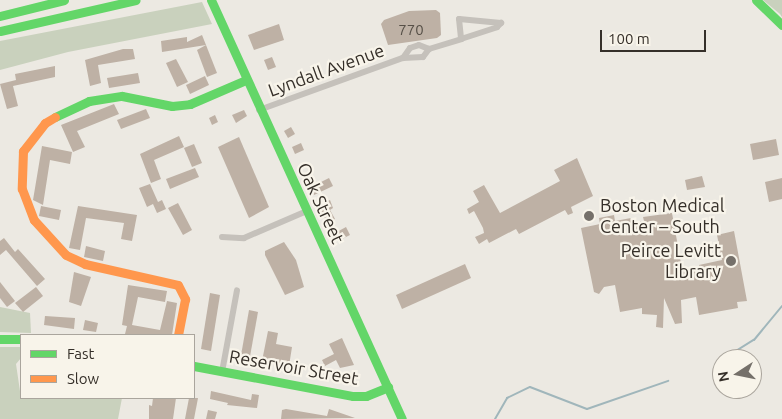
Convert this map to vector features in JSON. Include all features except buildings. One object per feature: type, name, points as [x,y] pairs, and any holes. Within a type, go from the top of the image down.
[{"type":"main road","points":[[0,16],[64,0]]},
{"type":"main road","points":[[0,31],[136,0]]},
{"type":"main road","name":"Oak Street","points":[[211,0],[259,110],[402,419]]},
{"type":"main road","points":[[756,0],[782,25]]},
{"type":"main road","points":[[178,334],[184,299],[178,284],[85,264],[66,255],[48,237],[34,220],[22,190],[20,173],[23,151],[46,123],[62,112],[89,101],[122,96],[172,106],[190,104],[246,80]]},
{"type":"main road","points":[[0,339],[20,339]]},
{"type":"main road","name":"Reservoir Street","points":[[195,366],[353,396],[366,396],[388,387]]},
{"type":"street","name":"Lyndall Avenue","points":[[403,58],[410,48],[419,45],[429,48],[461,39],[501,24],[459,19],[461,39]]},
{"type":"street","name":"Lyndall Avenue","points":[[259,110],[403,58],[423,57],[429,48]]},
{"type":"street","points":[[222,237],[244,238],[307,211]]},
{"type":"street","points":[[222,372],[237,290]]},
{"type":"green space","points":[[763,0],[782,0],[782,17],[780,14]]},
{"type":"green space","points":[[202,2],[212,24],[68,52],[0,70],[0,41]]},
{"type":"green space","points":[[0,307],[30,313],[31,333],[0,332]]},
{"type":"green space","points":[[0,347],[20,347],[20,359],[16,364],[20,399],[122,399],[118,419],[0,419]]},
{"type":"waterway","points":[[739,349],[754,340],[782,306]]},
{"type":"waterway","points":[[495,419],[507,398],[530,387],[587,409],[668,381]]},
{"type":"traffic: fast","points":[[0,16],[64,0]]},
{"type":"traffic: fast","points":[[0,31],[136,0]]},
{"type":"traffic: fast","points":[[211,0],[402,419]]},
{"type":"traffic: fast","points":[[756,0],[782,25]]},
{"type":"traffic: fast","points":[[55,117],[89,101],[122,96],[172,106],[190,104],[246,80]]},
{"type":"traffic: fast","points":[[0,339],[20,339]]},
{"type":"traffic: fast","points":[[195,366],[353,396],[366,396],[388,387]]},
{"type":"traffic: slow","points":[[55,117],[45,123],[23,151],[22,189],[34,220],[66,255],[85,264],[178,285],[185,299],[178,334]]},
{"type":"place","name":"Boston Medical Center – South","points":[[589,216]]},
{"type":"place","name":"Peirce Levitt Library","points":[[731,261]]}]
